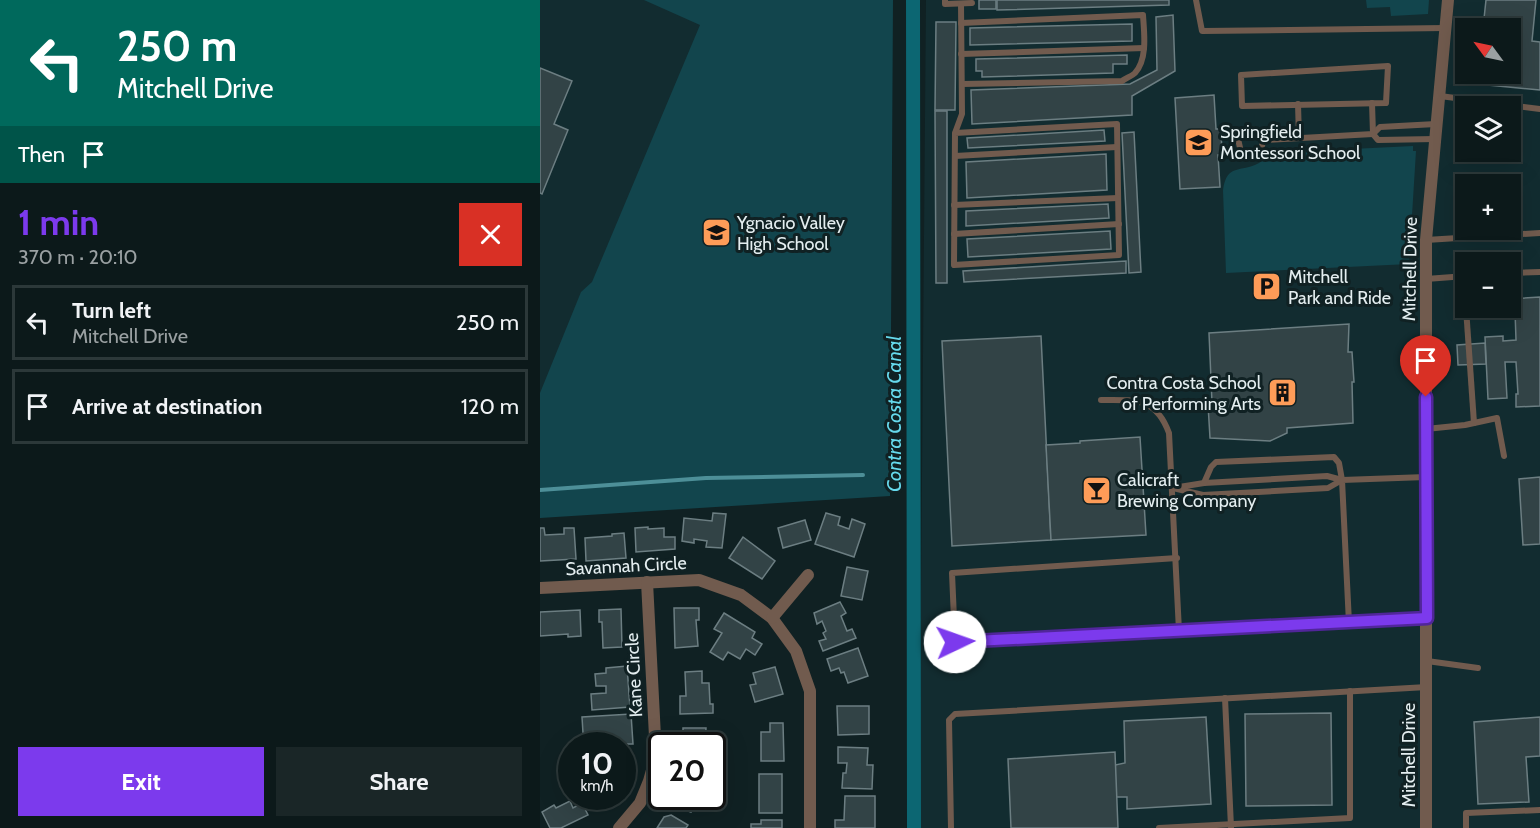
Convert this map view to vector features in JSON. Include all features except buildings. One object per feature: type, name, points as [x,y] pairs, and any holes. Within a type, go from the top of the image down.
[{"type":"street","name":"Mitchell Drive","points":[[1426,828],[1426,240],[1448,0]]},
{"type":"street","points":[[772,618],[808,575]]},
{"type":"street","name":"Savannah Circle","points":[[540,588],[699,580],[741,595],[772,618],[796,651],[810,691],[810,828]]},
{"type":"street","name":"Kane Circle","points":[[619,828],[640,803],[656,756],[647,582]]},
{"type":"lane","points":[[945,0],[945,4],[972,3]]},
{"type":"lane","points":[[1196,0],[1202,31],[1446,28]]},
{"type":"lane","points":[[955,133],[1117,124],[1119,255],[954,265],[955,133],[962,114],[961,4]]},
{"type":"lane","points":[[962,23],[1143,15],[1144,48],[1141,62],[1135,73],[1122,81],[962,84]]},
{"type":"lane","points":[[962,54],[1144,48]]},
{"type":"lane","points":[[1388,66],[1386,103],[1372,102],[1242,106],[1241,75],[1388,66]]},
{"type":"lane","points":[[1440,96],[1540,109]]},
{"type":"lane","points":[[1372,102],[1373,134],[1378,140],[1436,139]]},
{"type":"lane","points":[[1298,104],[1299,138]]},
{"type":"lane","points":[[1264,140],[1373,134],[1380,127],[1437,124]]},
{"type":"lane","points":[[1246,129],[1257,130],[1264,140],[1260,151],[1254,155],[1241,152],[1238,139],[1246,129]]},
{"type":"lane","points":[[954,156],[1117,147]]},
{"type":"lane","points":[[954,205],[1118,198]]},
{"type":"lane","points":[[954,234],[1119,224]]},
{"type":"lane","points":[[1426,240],[1540,233]]},
{"type":"lane","points":[[1521,273],[1540,272]]},
{"type":"lane","points":[[1426,279],[1455,277]]},
{"type":"lane","points":[[1467,318],[1474,423]]},
{"type":"lane","points":[[1101,400],[1130,400],[1143,403],[1156,410],[1164,420],[1169,433],[1179,631]]},
{"type":"lane","points":[[1426,429],[1497,418],[1504,456]]},
{"type":"lane","points":[[1204,483],[1211,467],[1216,462],[1334,457],[1339,463],[1342,480],[1349,623]]},
{"type":"lane","points":[[1173,488],[1204,483],[1327,476],[1342,480],[1426,477]]},
{"type":"lane","points":[[1173,488],[1203,495],[1328,488],[1342,480]]},
{"type":"lane","points":[[1177,558],[952,573],[955,642],[1427,618]]},
{"type":"lane","points":[[1427,661],[1478,668]]},
{"type":"lane","points":[[951,828],[949,720],[955,714],[1427,687]]},
{"type":"lane","points":[[1159,828],[1350,818],[1350,691]]},
{"type":"lane","points":[[1225,698],[1231,826]]},
{"type":"lane","points":[[1466,828],[1466,813],[1540,810]]},
{"type":"shaded area","points":[[540,0],[893,0],[540,481]]},
{"type":"shaded area","name":"Ygnacio Valley High School","points":[[644,0],[893,0],[890,496],[540,518],[540,393],[581,292],[592,282],[700,25]]},
{"type":"shaded area","points":[[926,0],[1540,0],[1540,828],[919,828]]},
{"type":"shaded area","points":[[1366,0],[1429,0],[1428,14],[1391,16],[1390,7],[1367,8]]},
{"type":"shaded area","points":[[1413,146],[1413,151],[1416,151],[1409,264],[1226,273],[1223,190],[1225,181],[1231,172],[1259,163],[1270,153]]},
{"type":"waterway","name":"Contra Costa Canal","points":[[913,0],[914,828]]},
{"type":"waterway","points":[[540,490],[706,478],[863,475]]},
{"type":"place","name":"Springfield Montessori School","points":[[1199,142]]},
{"type":"place","name":"Ygnacio Valley High School","points":[[716,233]]},
{"type":"place","name":"Mitchell Park and Ride","points":[[1267,287]]},
{"type":"place","name":"Contra Costa School of Performing Arts","points":[[1282,393]]},
{"type":"place","name":"Calicraft Brewing Company","points":[[1096,490]]},
{"type":"route","points":[[955,642],[1427,618],[1426,397]]}]
